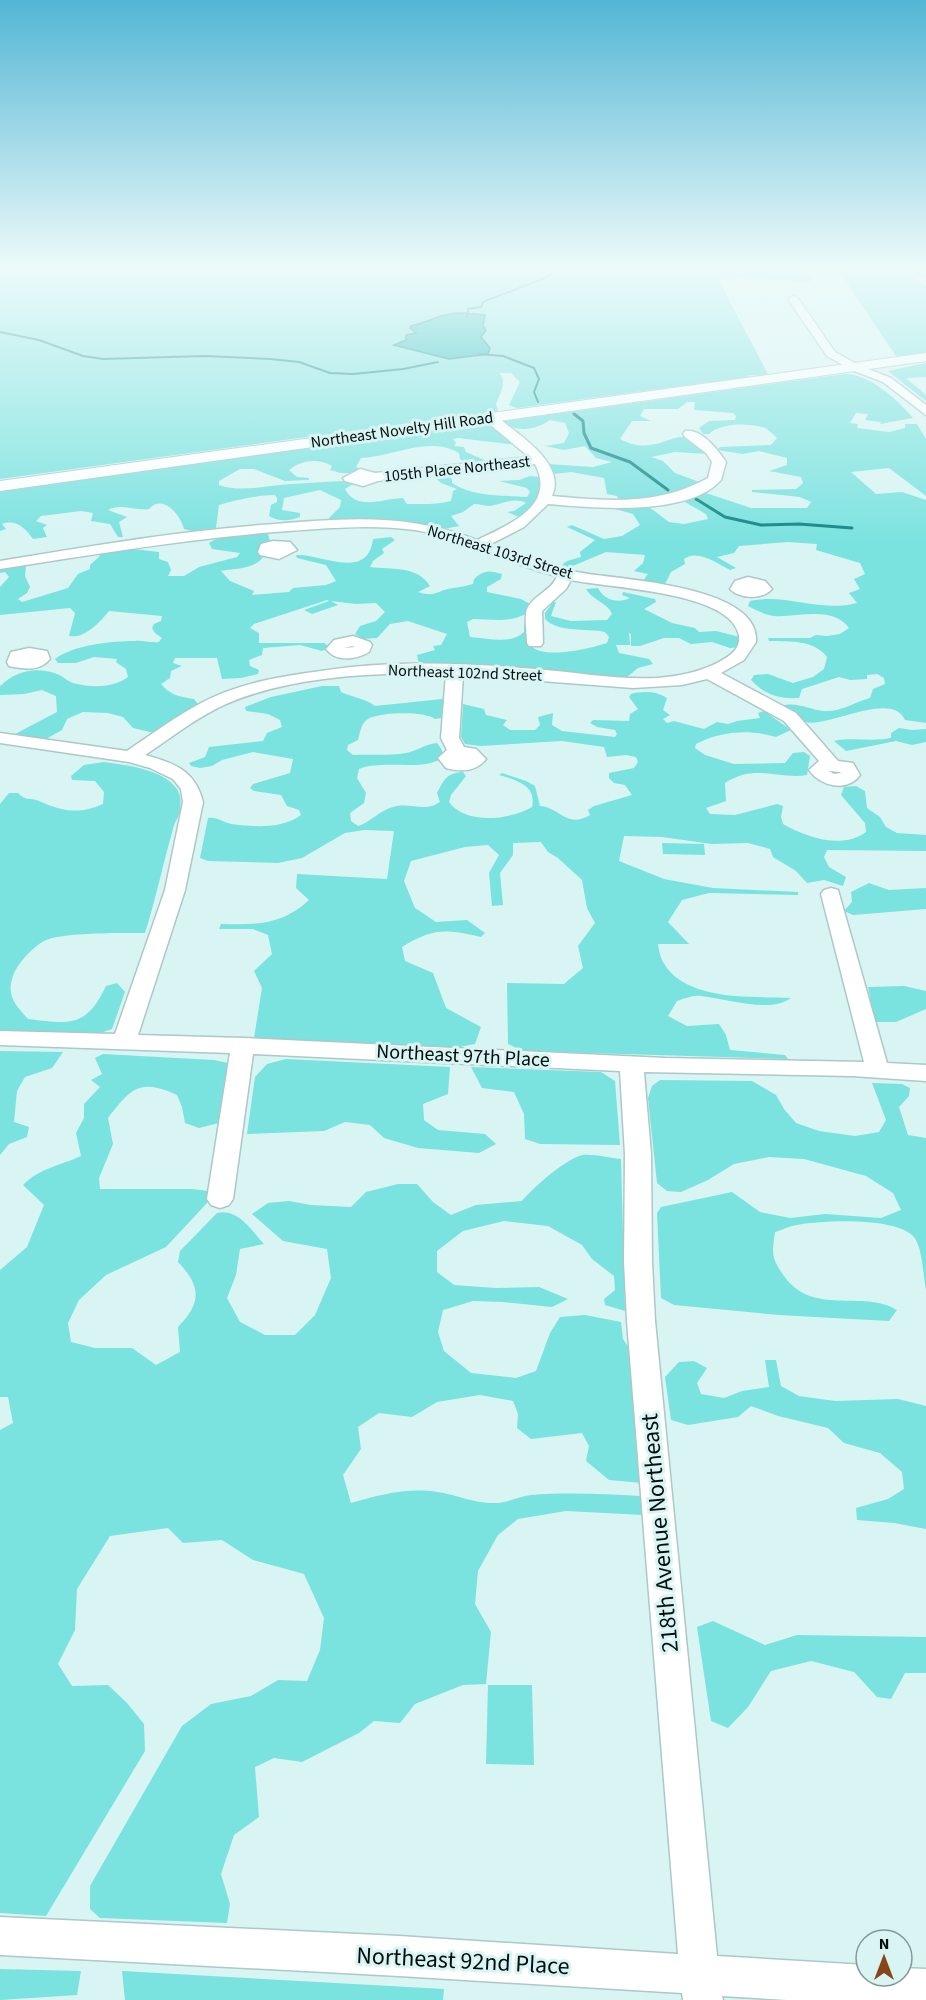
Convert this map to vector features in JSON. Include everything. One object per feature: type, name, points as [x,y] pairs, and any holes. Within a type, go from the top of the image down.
[{"type":"main road","name":"Northeast Novelty Hill Road","points":[[0,486],[919,359]]},
{"type":"street","points":[[842,359],[897,394],[926,419]]},
{"type":"street","points":[[477,545],[513,528],[534,513],[545,500],[548,482],[546,470],[539,460],[490,418]]},
{"type":"street","points":[[545,500],[633,505],[662,501],[694,492],[714,480],[719,462],[711,450],[681,432]]},
{"type":"street","name":"105th Place Northeast","points":[[375,477],[539,460]]},
{"type":"street","name":"Northeast 103rd Street","points":[[0,565],[186,536],[363,523],[402,525],[434,530],[514,560],[566,574],[675,591],[715,602],[743,622],[748,638],[741,654],[709,673]]},
{"type":"street","points":[[274,528],[277,544]]},
{"type":"street","points":[[535,643],[534,611],[538,604],[561,586],[566,574]]},
{"type":"street","points":[[715,602],[741,592]]},
{"type":"street","points":[[353,654],[360,671]]},
{"type":"street","points":[[0,677],[20,665]]},
{"type":"street","points":[[455,669],[450,738],[457,752]]},
{"type":"street","name":"Northeast 102nd Street","points":[[130,757],[208,707],[223,700],[303,678],[360,671],[455,669],[638,682],[678,680],[709,673]]},
{"type":"street","points":[[709,673],[790,717],[831,764]]},
{"type":"street","points":[[0,738],[130,757],[157,764],[180,775],[190,789],[193,802],[175,890],[124,1041]]},
{"type":"street","points":[[831,894],[877,1068]]},
{"type":"street","name":"Northeast 97th Place","points":[[0,1038],[243,1045],[631,1064],[877,1068],[926,1073]]},
{"type":"street","points":[[220,1199],[243,1045]]},
{"type":"street","name":"218th Avenue Northeast","points":[[631,1064],[638,1154],[638,1262],[641,1320],[701,1988]]},
{"type":"street","name":"Northeast 92nd Place","points":[[0,1936],[399,1956],[701,1988],[926,1989]]},
{"type":"shaded area","points":[[0,359],[760,359],[769,376],[748,375],[750,378],[731,382],[710,382],[517,408],[509,405],[520,382],[511,373],[499,373],[503,384],[496,404],[498,411],[0,479]]},
{"type":"shaded area","points":[[926,363],[926,377],[906,378],[926,395],[926,401],[888,371]]},
{"type":"shaded area","points":[[844,374],[864,378],[873,383],[899,403],[913,418],[880,424],[881,422],[865,420],[868,414],[856,413],[850,423],[858,424],[857,428],[889,432],[905,428],[905,424],[917,424],[926,439],[926,496],[889,468],[851,472],[876,494],[902,492],[926,500],[926,723],[905,720],[898,712],[887,708],[829,720],[806,722],[782,706],[798,705],[824,711],[842,708],[870,698],[873,689],[885,684],[884,678],[877,674],[867,675],[867,679],[850,680],[839,677],[802,689],[799,698],[773,695],[751,680],[754,675],[768,674],[793,683],[813,677],[824,669],[827,657],[815,647],[801,643],[769,641],[768,638],[827,636],[840,634],[849,628],[842,621],[824,615],[774,616],[748,606],[750,601],[763,599],[830,606],[857,603],[849,593],[860,589],[854,579],[865,574],[860,563],[816,550],[817,544],[788,542],[739,546],[734,553],[717,557],[736,568],[730,570],[707,558],[689,556],[684,559],[685,564],[671,572],[665,584],[642,582],[648,574],[634,571],[643,563],[645,555],[606,552],[568,568],[562,565],[581,557],[580,552],[595,540],[567,527],[572,525],[604,539],[622,536],[640,525],[633,514],[615,509],[649,507],[669,522],[684,524],[708,519],[706,514],[683,501],[706,493],[751,508],[807,508],[811,502],[800,497],[752,492],[752,490],[796,489],[803,483],[801,477],[769,471],[787,465],[787,458],[759,451],[743,454],[717,450],[720,447],[771,445],[777,438],[768,430],[756,426],[734,425],[703,434],[699,428],[709,421],[735,420],[736,416],[733,413],[694,410],[695,402],[687,402],[678,409],[644,409],[640,416],[651,421],[632,421],[620,439],[632,444],[652,445],[676,438],[690,438],[708,454],[675,452],[651,457],[663,461],[675,473],[702,483],[663,497],[620,502],[617,496],[607,494],[604,478],[571,472],[555,474],[548,464],[593,467],[612,462],[596,458],[585,446],[564,450],[545,446],[564,443],[569,433],[565,423],[550,420],[533,428],[521,429],[504,421]]},
{"type":"shaded area","points":[[480,424],[494,427],[517,445],[458,438],[453,439],[456,443],[454,446],[464,447],[466,452],[489,462],[466,463],[460,459],[459,453],[447,448],[423,446],[361,458],[356,467],[362,469],[350,473],[330,470],[332,466],[327,463],[310,461],[289,470],[297,477],[309,478],[309,480],[285,481],[254,469],[240,469],[219,481],[219,485],[249,488],[344,481],[353,484],[345,489],[356,500],[371,502],[403,498],[407,504],[429,504],[451,501],[453,491],[457,489],[441,483],[431,474],[448,476],[452,479],[452,483],[469,491],[527,497],[530,492],[527,488],[499,481],[519,480],[530,476],[540,477],[536,500],[519,517],[507,512],[514,511],[526,503],[521,501],[490,506],[474,504],[463,512],[451,516],[459,526],[444,529],[407,522],[330,522],[329,518],[340,507],[341,500],[320,490],[284,498],[282,510],[300,513],[300,517],[288,520],[269,516],[271,505],[277,502],[277,498],[275,495],[268,495],[219,505],[216,528],[192,531],[184,529],[171,508],[160,504],[149,509],[117,507],[108,510],[127,517],[119,522],[123,537],[118,537],[110,524],[91,521],[93,513],[81,511],[41,516],[36,521],[47,525],[43,528],[47,537],[33,539],[23,528],[12,523],[2,524],[6,529],[0,531],[0,491]]},
{"type":"shaded area","points":[[262,532],[268,534],[270,541],[260,548],[259,553],[263,557],[259,561],[244,568],[221,571],[230,581],[254,591],[252,595],[289,592],[293,588],[326,585],[336,581],[326,565],[297,558],[296,555],[353,562],[362,559],[369,552],[373,539],[391,537],[395,540],[382,549],[384,553],[373,561],[370,567],[403,570],[418,575],[430,586],[418,592],[433,594],[473,584],[474,579],[490,571],[502,574],[501,579],[487,587],[487,592],[521,599],[530,604],[530,611],[516,618],[473,619],[467,622],[470,637],[506,640],[524,632],[524,625],[527,622],[530,644],[537,650],[568,652],[607,643],[609,637],[605,632],[565,628],[545,619],[545,613],[553,602],[556,602],[551,616],[571,621],[607,620],[612,614],[610,610],[586,589],[598,588],[608,598],[616,601],[630,598],[622,595],[623,592],[655,599],[656,602],[644,609],[672,623],[695,628],[699,632],[716,631],[740,637],[740,647],[730,648],[712,642],[691,644],[679,638],[664,638],[640,646],[631,646],[631,634],[629,633],[630,645],[616,645],[619,653],[649,659],[653,664],[638,668],[626,678],[419,664],[417,655],[435,650],[433,646],[441,645],[447,634],[408,621],[390,624],[377,638],[363,639],[355,634],[360,626],[376,621],[385,612],[376,603],[356,604],[331,601],[338,605],[312,614],[304,610],[329,601],[327,600],[254,624],[250,628],[259,633],[259,643],[324,643],[330,647],[322,651],[300,645],[263,648],[262,655],[249,660],[250,666],[259,670],[258,674],[222,679],[217,658],[175,658],[173,663],[182,666],[171,671],[170,678],[161,684],[176,695],[194,699],[200,707],[154,733],[133,728],[123,717],[108,713],[83,712],[67,719],[62,730],[46,739],[15,734],[57,712],[56,696],[42,690],[24,694],[0,695],[0,686],[6,681],[27,671],[41,670],[87,686],[109,685],[122,681],[128,677],[126,669],[116,662],[117,659],[94,657],[76,663],[58,663],[55,659],[72,650],[104,643],[159,642],[162,638],[152,628],[154,624],[161,621],[162,616],[109,611],[97,625],[86,632],[69,636],[75,613],[70,608],[0,615],[0,587],[9,577],[5,572],[0,573],[0,570],[26,566],[25,576],[30,587],[27,593],[18,599],[22,602],[68,588],[78,574],[90,569],[90,565],[101,552],[125,548],[159,552],[159,559],[168,562],[171,570],[168,576],[184,576],[199,567],[237,557],[240,553],[212,549],[209,543],[223,535]]},
{"type":"shaded area","points":[[322,686],[339,686],[341,692],[375,706],[442,699],[446,702],[442,718],[435,719],[429,716],[402,713],[368,719],[362,726],[358,740],[348,745],[347,750],[353,755],[406,753],[437,743],[442,750],[442,758],[434,762],[369,766],[359,769],[357,778],[366,793],[364,803],[350,813],[351,821],[358,826],[393,807],[428,807],[440,802],[437,793],[446,778],[463,772],[466,776],[451,795],[449,802],[466,814],[476,817],[500,817],[532,807],[533,800],[528,789],[518,782],[499,775],[502,773],[535,786],[540,806],[547,807],[569,819],[582,819],[590,815],[588,810],[594,806],[632,795],[625,785],[614,783],[609,778],[609,773],[634,768],[638,762],[636,757],[626,755],[607,757],[604,747],[562,741],[480,746],[465,744],[461,737],[463,704],[484,709],[486,715],[507,720],[503,725],[510,730],[535,730],[540,725],[538,717],[553,713],[552,725],[562,731],[615,737],[617,734],[615,730],[597,727],[590,723],[593,720],[629,721],[630,714],[638,709],[629,697],[631,694],[649,692],[667,698],[663,710],[670,715],[663,719],[667,723],[674,721],[704,729],[717,722],[728,724],[760,718],[758,713],[764,711],[791,730],[776,737],[745,732],[715,736],[696,744],[695,748],[705,755],[734,764],[785,763],[793,753],[804,752],[810,756],[807,775],[757,773],[736,777],[725,783],[726,801],[706,808],[710,814],[735,815],[777,804],[783,806],[781,817],[783,824],[792,829],[824,840],[846,840],[866,832],[865,823],[841,795],[844,787],[856,786],[865,791],[867,808],[880,817],[886,827],[897,833],[926,835],[926,851],[827,850],[824,857],[829,867],[846,877],[843,886],[824,880],[807,883],[796,871],[773,857],[770,849],[748,843],[712,844],[662,837],[624,836],[619,861],[664,879],[713,888],[798,892],[798,895],[709,893],[682,900],[668,922],[689,944],[658,944],[663,962],[673,975],[687,984],[721,994],[791,998],[782,1003],[760,1005],[694,996],[677,1001],[668,1016],[687,1026],[719,1024],[726,1035],[730,1050],[785,1055],[788,1059],[523,1051],[508,1044],[507,983],[564,984],[583,968],[578,946],[595,923],[587,908],[582,880],[548,852],[541,842],[513,843],[513,855],[500,873],[503,905],[492,906],[489,873],[499,855],[488,845],[465,847],[411,861],[404,881],[415,908],[436,922],[467,920],[485,933],[481,937],[449,932],[431,933],[402,947],[405,961],[433,973],[446,1008],[481,1027],[475,1044],[454,1048],[254,1038],[262,988],[254,971],[272,954],[268,935],[253,929],[219,929],[221,924],[268,922],[299,908],[309,900],[296,888],[297,874],[387,879],[394,831],[364,830],[345,833],[302,858],[278,863],[208,861],[200,858],[208,818],[231,824],[268,826],[286,823],[301,815],[299,810],[287,806],[281,795],[254,791],[250,788],[253,784],[290,773],[293,759],[253,752],[222,760],[212,766],[200,768],[191,766],[189,763],[205,757],[209,747],[263,741],[267,733],[282,727],[280,720],[268,714],[246,711],[245,707],[271,697]]},
{"type":"shaded area","points":[[899,728],[926,729],[926,742],[912,745],[896,741],[846,751],[834,741],[891,738],[891,733]]},
{"type":"shaded area","points":[[104,762],[154,772],[171,782],[179,794],[180,812],[145,933],[64,936],[44,941],[24,958],[15,971],[11,992],[18,1008],[28,1019],[66,1022],[84,1016],[99,1000],[106,986],[117,983],[125,992],[112,1029],[91,1036],[0,1033],[0,804],[9,793],[18,793],[26,798],[70,810],[86,810],[103,804],[104,792],[95,781],[72,780],[71,776],[84,765]]},
{"type":"shaded area","points":[[662,843],[704,844],[705,855],[663,854]]},
{"type":"shaded area","points":[[869,883],[889,890],[926,888],[926,909],[853,915],[844,911],[852,902],[851,892]]},
{"type":"shaded area","points":[[904,986],[926,991],[926,1009],[896,1022],[875,1022],[868,987]]},
{"type":"shaded area","points":[[0,1051],[63,1052],[52,1068],[25,1077],[17,1091],[14,1122],[29,1127],[27,1137],[9,1144],[0,1155]]},
{"type":"shaded area","points":[[103,1054],[214,1060],[228,1063],[232,1071],[223,1122],[199,1128],[185,1123],[177,1095],[154,1087],[137,1089],[130,1093],[108,1118],[113,1144],[99,1178],[100,1189],[208,1191],[208,1202],[166,1247],[106,1275],[79,1300],[68,1323],[71,1342],[95,1348],[132,1348],[156,1365],[180,1352],[178,1327],[195,1302],[196,1294],[191,1279],[178,1262],[180,1251],[217,1213],[225,1212],[238,1217],[264,1244],[240,1249],[236,1275],[227,1298],[240,1322],[265,1335],[295,1335],[315,1315],[331,1278],[327,1249],[283,1241],[252,1214],[268,1203],[289,1201],[311,1205],[351,1207],[366,1192],[398,1184],[417,1184],[433,1202],[451,1215],[476,1205],[522,1201],[550,1174],[576,1157],[587,1155],[621,1159],[625,1311],[605,1305],[604,1299],[615,1290],[614,1276],[592,1259],[582,1245],[548,1226],[504,1221],[463,1231],[437,1251],[437,1272],[454,1285],[496,1288],[539,1287],[568,1299],[552,1307],[473,1301],[443,1310],[438,1332],[444,1351],[471,1373],[516,1378],[536,1371],[550,1333],[560,1317],[585,1315],[621,1322],[623,1339],[634,1356],[642,1483],[609,1480],[586,1461],[589,1446],[582,1433],[531,1439],[517,1428],[518,1414],[513,1401],[480,1395],[437,1402],[412,1417],[379,1413],[358,1427],[361,1449],[343,1475],[351,1503],[416,1490],[495,1503],[531,1495],[600,1494],[641,1496],[643,1515],[566,1511],[518,1519],[498,1535],[478,1571],[475,1604],[491,1632],[486,1684],[463,1685],[415,1704],[400,1723],[374,1721],[359,1733],[302,1762],[274,1758],[255,1767],[259,1817],[234,1835],[221,1874],[230,1904],[227,1923],[100,1918],[90,1909],[90,1886],[182,1726],[211,1704],[251,1696],[278,1680],[307,1681],[320,1650],[324,1618],[304,1574],[253,1560],[222,1540],[183,1543],[168,1528],[110,1536],[77,1589],[75,1630],[58,1664],[72,1686],[108,1685],[127,1703],[144,1724],[145,1751],[46,1916],[0,1913],[0,1430],[13,1423],[8,1397],[0,1397],[0,1270],[27,1247],[44,1205],[23,1185],[43,1171],[81,1156],[76,1133],[84,1118],[84,1104],[100,1087],[91,1080],[102,1074],[95,1058]]},
{"type":"shaded area","points":[[286,1059],[450,1067],[448,1094],[423,1104],[424,1120],[438,1130],[485,1134],[496,1144],[479,1153],[418,1148],[384,1138],[370,1125],[345,1122],[324,1131],[247,1134],[255,1077],[267,1064]]},
{"type":"shaded area","points":[[471,1067],[601,1072],[615,1081],[620,1145],[540,1144],[525,1139],[524,1114],[514,1092],[482,1088]]},
{"type":"shaded area","points":[[660,1080],[752,1081],[776,1095],[796,1123],[819,1131],[855,1136],[879,1132],[886,1120],[872,1083],[902,1084],[910,1088],[909,1096],[899,1107],[908,1135],[926,1138],[926,1290],[918,1246],[916,1240],[908,1232],[879,1223],[842,1221],[797,1225],[775,1232],[773,1251],[775,1260],[784,1276],[796,1288],[809,1296],[883,1304],[897,1310],[889,1321],[779,1315],[674,1305],[661,1298],[657,1213],[661,1207],[732,1192],[760,1212],[790,1218],[825,1214],[881,1218],[901,1210],[893,1193],[866,1176],[804,1159],[769,1157],[734,1164],[708,1180],[681,1192],[667,1191],[657,1183],[648,1098],[652,1086]]},
{"type":"shaded area","points":[[765,1360],[776,1360],[781,1386],[799,1396],[835,1401],[898,1399],[926,1406],[926,1529],[894,1523],[857,1520],[856,1508],[888,1499],[904,1489],[902,1472],[880,1453],[844,1443],[828,1428],[778,1416],[751,1406],[738,1417],[688,1425],[671,1420],[665,1377],[679,1362],[694,1361],[707,1368],[697,1383],[701,1394],[724,1398],[742,1391],[769,1387]]},
{"type":"shaded area","points":[[713,1621],[765,1645],[797,1635],[926,1637],[926,1673],[905,1673],[891,1699],[877,1697],[854,1672],[811,1661],[771,1671],[748,1707],[728,1728],[711,1721],[697,1627]]},
{"type":"shaded area","points":[[488,1685],[532,1685],[534,1765],[486,1764]]},
{"type":"shaded area","points":[[0,1969],[81,1971],[77,1995],[0,2000]]},
{"type":"shaded area","points":[[122,1971],[444,1989],[443,2000],[125,2000]]},
{"type":"waterway","points":[[273,359],[299,362],[330,373],[353,374],[403,369],[438,362]]},
{"type":"waterway","points":[[512,359],[534,368],[539,379],[534,392],[538,402]]},
{"type":"waterway","points":[[576,416],[574,414],[583,421],[584,433],[591,448],[630,462],[668,490]]},
{"type":"waterway","points":[[696,499],[725,517],[761,525],[799,524],[852,528]]}]
